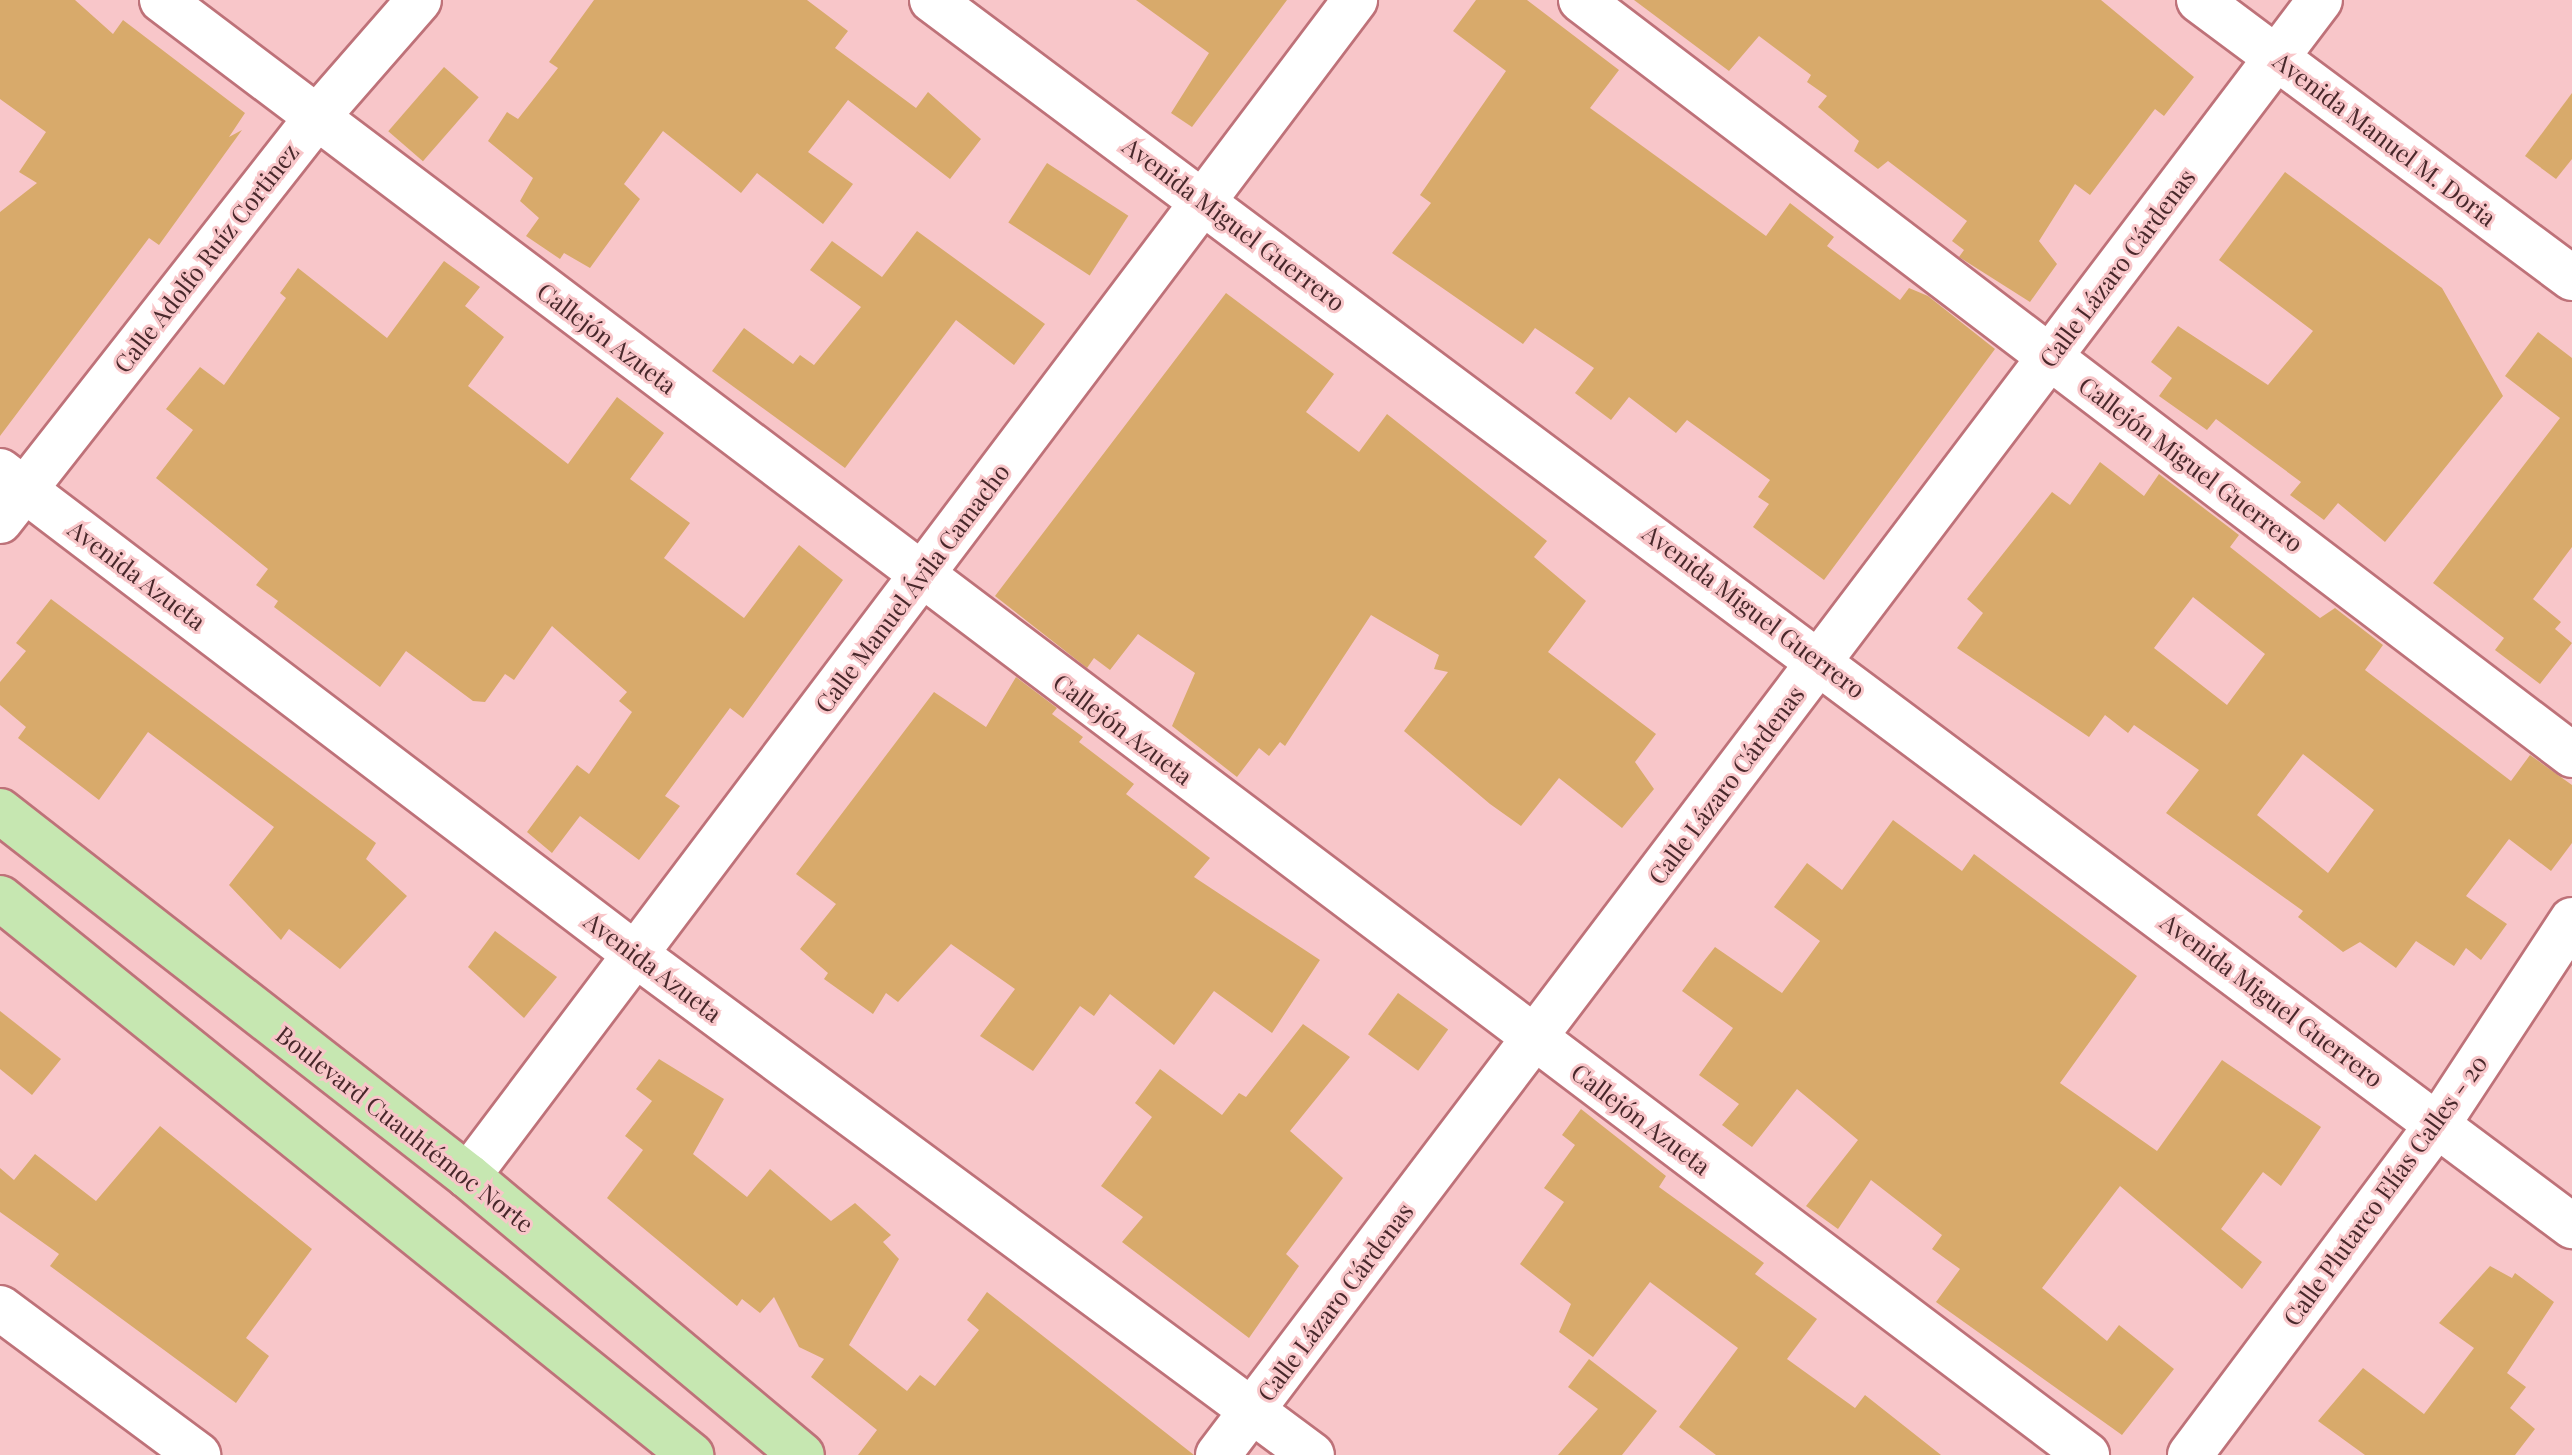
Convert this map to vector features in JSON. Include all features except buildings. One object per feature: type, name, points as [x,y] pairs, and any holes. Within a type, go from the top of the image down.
[{"type":"main road","name":"Boulevard Cuauhtémoc Norte","points":[[0,811],[468,1176],[802,1455]]},
{"type":"main road","points":[[0,898],[691,1455]]},
{"type":"street","name":"Callejón Azueta","points":[[162,0],[920,576],[2087,1455]]},
{"type":"street","name":"Calle Adolfo Ruíz Cortinez","points":[[8,493],[317,117],[419,0]]},
{"type":"street","name":"Avenida Miguel Guerrero","points":[[932,0],[2572,1226]]},
{"type":"street","name":"Calle Manuel Ávila Camacho","points":[[468,1176],[639,957],[920,576],[1355,0]]},
{"type":"street","name":"Callejón Miguel Guerrero","points":[[1581,0],[2572,755]]},
{"type":"street","name":"Avenida Manuel M. Doria","points":[[2199,0],[2572,278]]},
{"type":"street","name":"Calle Lázaro Cárdenas","points":[[1218,1455],[2320,0]]},
{"type":"street","name":"Avenida Azueta","points":[[8,493],[1312,1455]]},
{"type":"street","name":"Calle Plutarco Elías Calles - 20","points":[[2190,1455],[2438,1124],[2572,920]]},
{"type":"street","points":[[0,1308],[198,1455]]}]
